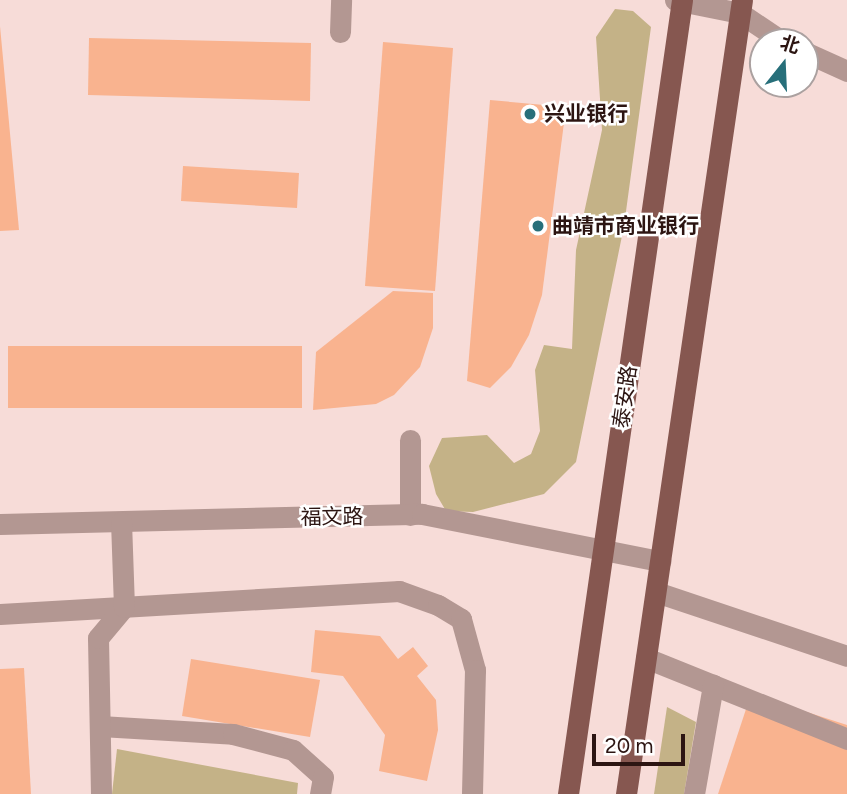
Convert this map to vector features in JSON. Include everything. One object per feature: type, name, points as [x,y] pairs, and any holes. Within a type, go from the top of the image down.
[{"type":"main road","name":"泰安路","points":[[568,794],[682,0]]},
{"type":"main road","points":[[626,794],[741,7]]},
{"type":"street","points":[[340,32],[341,0]]},
{"type":"street","points":[[675,0],[741,7],[766,28]]},
{"type":"street","points":[[819,58],[847,71]]},
{"type":"street","points":[[410,440],[410,515]]},
{"type":"street","name":"福文路","points":[[0,524],[410,515],[660,561]]},
{"type":"street","points":[[101,794],[98,638],[124,607],[121,522]]},
{"type":"street","points":[[0,614],[399,591],[438,605],[461,619],[475,670],[472,794]]},
{"type":"street","points":[[656,592],[847,656]]},
{"type":"street","points":[[646,658],[847,739]]},
{"type":"street","points":[[694,794],[713,685]]},
{"type":"street","points":[[100,726],[233,734],[293,750],[323,777],[320,794]]},
{"type":"shaded area","points":[[615,9],[633,11],[651,27],[624,226],[576,462],[544,494],[473,512],[446,511],[436,494],[429,466],[442,438],[487,435],[514,463],[531,454],[540,431],[535,370],[544,345],[572,349],[576,250],[602,130],[596,37]]},
{"type":"shaded area","points":[[667,707],[696,722],[684,794],[654,794]]},
{"type":"shaded area","points":[[117,749],[298,783],[297,794],[112,794]]},
{"type":"building","points":[[0,26],[19,230],[0,231]]},
{"type":"building","points":[[89,38],[311,43],[310,101],[88,95]]},
{"type":"building","points":[[383,42],[453,48],[435,291],[365,286]]},
{"type":"building","points":[[490,100],[566,107],[542,295],[529,335],[511,367],[490,388],[467,381]]},
{"type":"building","points":[[183,166],[299,173],[297,208],[181,201]]},
{"type":"building","points":[[393,291],[433,293],[433,328],[420,367],[394,395],[376,404],[313,410],[316,352]]},
{"type":"building","points":[[8,346],[302,346],[302,408],[8,408]]},
{"type":"building","points":[[315,630],[380,636],[398,659],[413,647],[428,666],[417,676],[436,700],[438,730],[427,781],[379,771],[385,735],[343,676],[311,672]]},
{"type":"building","points":[[191,659],[320,680],[310,737],[182,716]]},
{"type":"building","points":[[24,668],[31,794],[0,794],[0,669]]},
{"type":"building","points":[[751,694],[847,725],[847,794],[718,794]]},
{"type":"place","name":"兴业银行","points":[[530,114]]},
{"type":"place","name":"曲靖市商业银行","points":[[538,226]]}]
